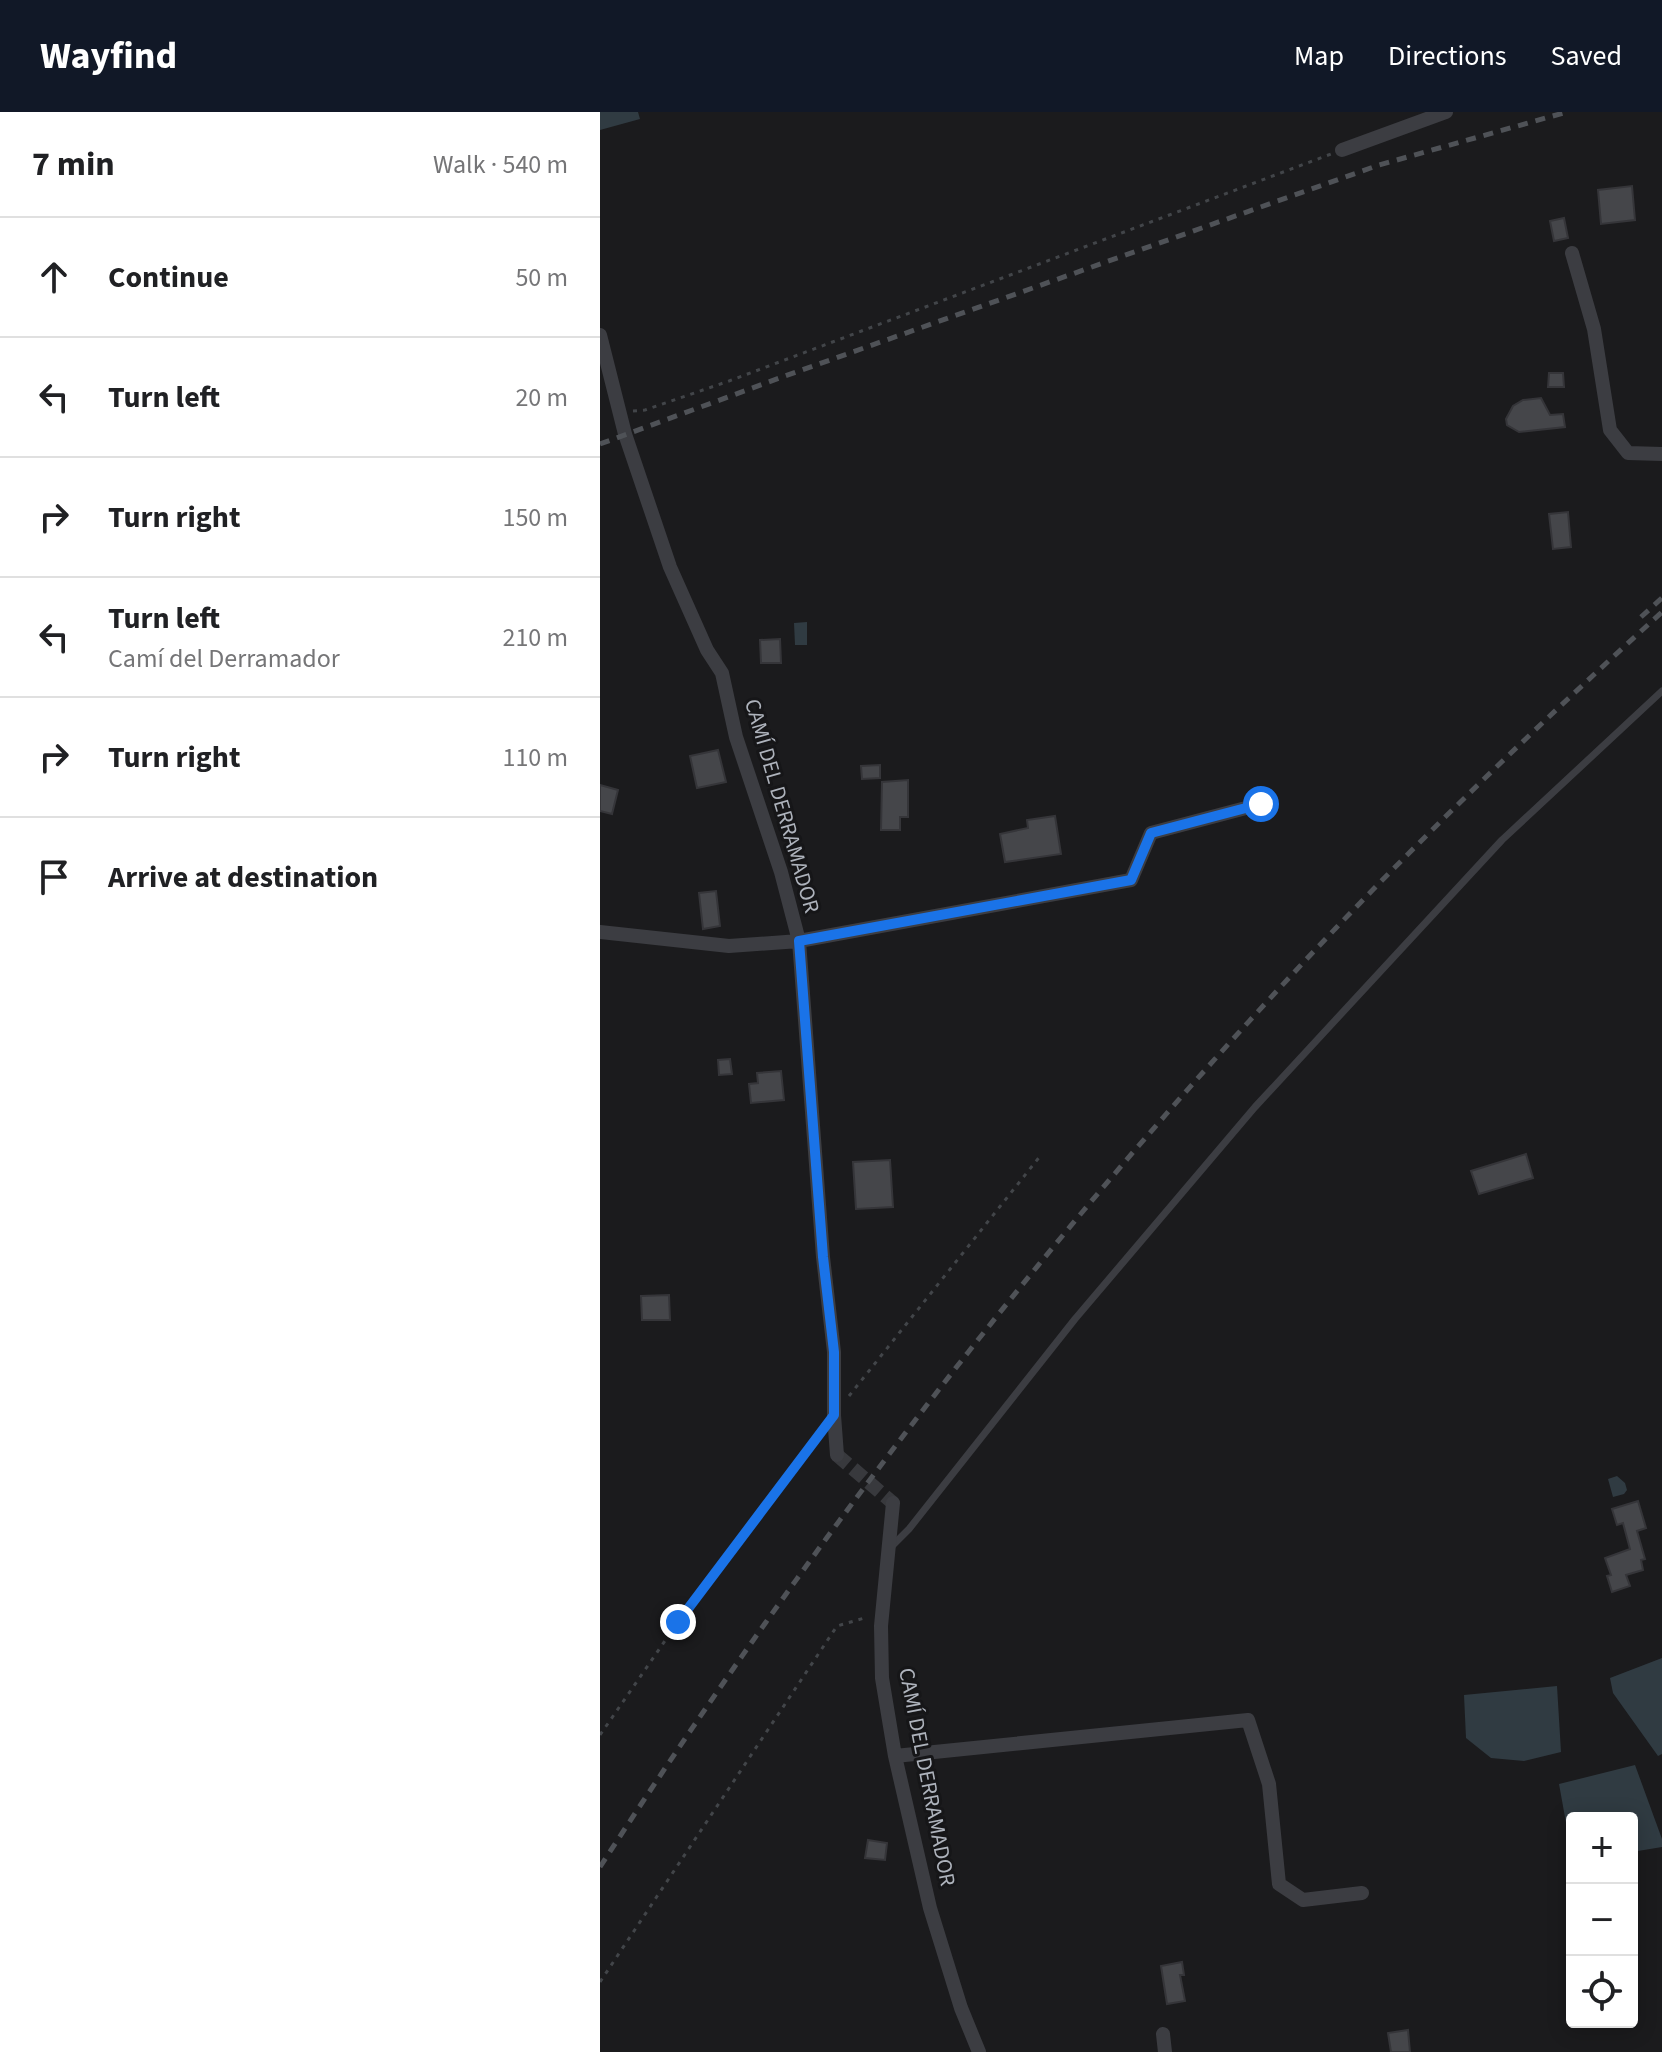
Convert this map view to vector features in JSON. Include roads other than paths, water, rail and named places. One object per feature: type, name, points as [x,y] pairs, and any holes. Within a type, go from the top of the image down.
[{"type":"street","points":[[1342,150],[1446,112]]},
{"type":"street","points":[[1572,253],[1594,329],[1610,430],[1628,453],[1662,454]]},
{"type":"street","name":"CAMÍ DEL DERRAMADOR","points":[[600,335],[625,434],[670,567],[707,650],[722,673],[736,737],[781,872],[799,941],[823,1257],[834,1352],[837,1455]]},
{"type":"street","points":[[600,932],[729,946],[799,941],[1131,880],[1151,833],[1261,804]]},
{"type":"street","name":"CAMÍ DEL DERRAMADOR","points":[[893,1503],[882,1613],[882,1678],[895,1756],[930,1908],[961,2008],[979,2052]]},
{"type":"street","points":[[895,1756],[1248,1720],[1269,1784],[1279,1884],[1303,1900],[1362,1893]]},
{"type":"street","points":[[1163,2034],[1165,2052]]},
{"type":"lane","points":[[889,1549],[909,1529],[1075,1319],[1255,1107],[1502,840],[1662,691]]},
{"type":"tunnel","points":[[837,1455],[893,1503]]},
{"type":"railway","points":[[600,444],[1379,165],[1567,112]]},
{"type":"railway","points":[[1641,617],[1662,598]]},
{"type":"railway","points":[[600,1867],[767,1620],[855,1499],[1039,1264],[1135,1150],[1234,1038],[1375,888],[1578,689],[1662,612]]}]
